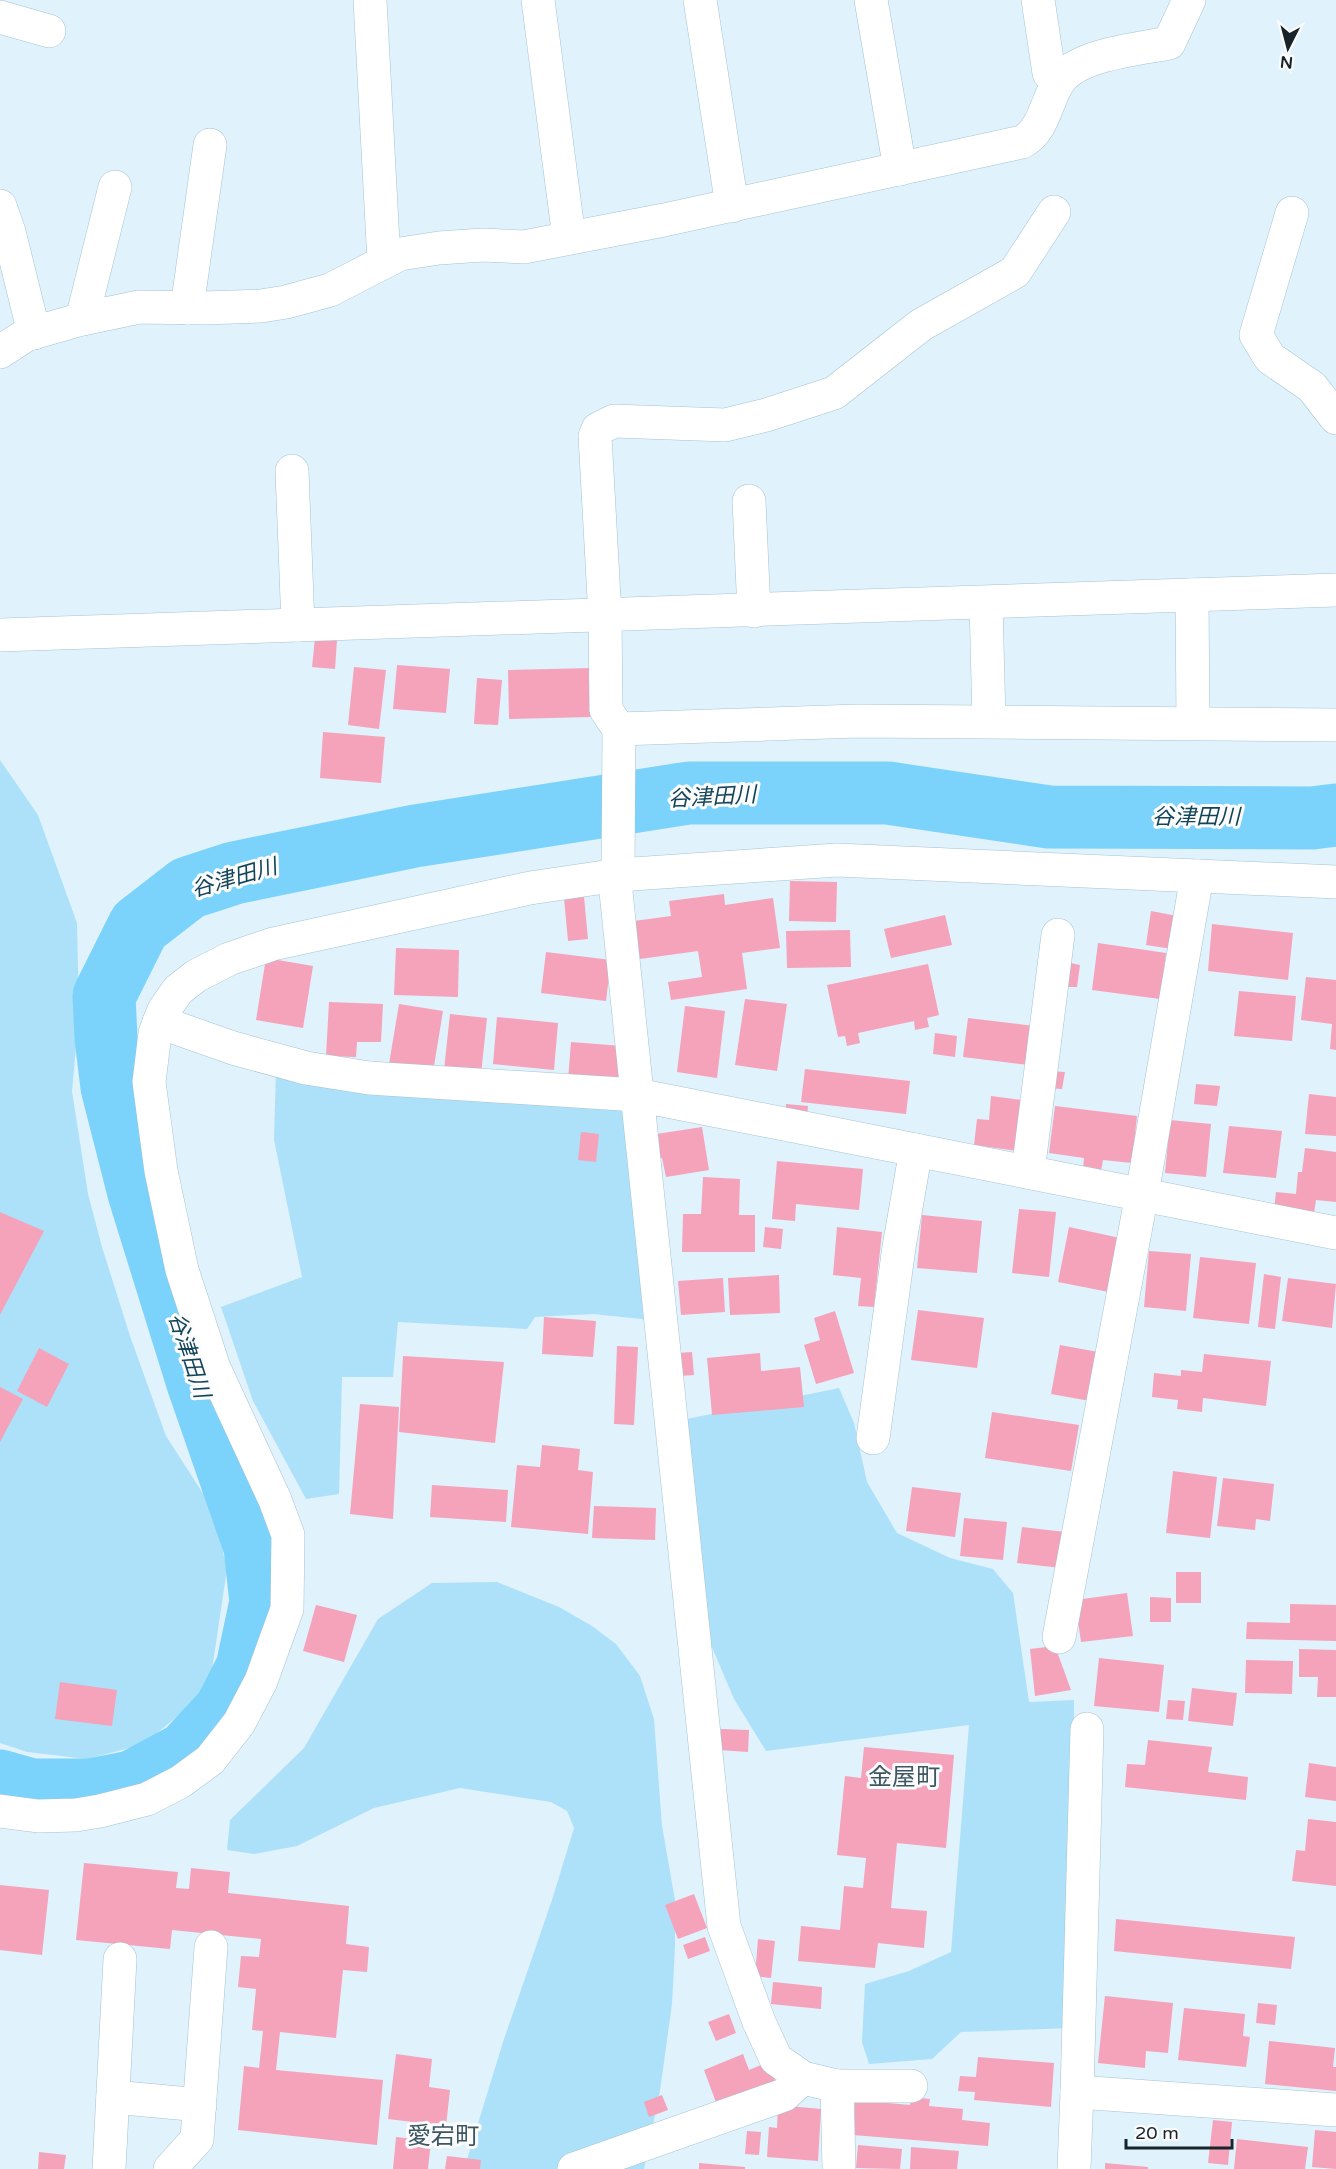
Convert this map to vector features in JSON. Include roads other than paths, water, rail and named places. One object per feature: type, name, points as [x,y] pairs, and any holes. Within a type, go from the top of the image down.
[{"type":"street","points":[[370,0],[384,262]]},
{"type":"street","points":[[538,0],[570,238]]},
{"type":"street","points":[[700,0],[732,206]]},
{"type":"street","points":[[871,0],[900,169]]},
{"type":"street","points":[[1038,0],[1049,73],[1060,79]]},
{"type":"street","points":[[0,352],[26,335],[82,319],[139,308],[261,306],[286,302],[330,290],[400,254],[483,245],[524,247],[732,206],[1022,142],[1032,137],[1060,79],[1080,63],[1169,43],[1189,0]]},
{"type":"street","points":[[0,17],[49,31]]},
{"type":"street","points":[[187,308],[210,145]]},
{"type":"street","points":[[82,319],[115,187]]},
{"type":"street","points":[[0,206],[9,232],[34,333]]},
{"type":"street","points":[[911,2086],[837,2086],[803,2078],[776,2059],[759,2022],[724,1926],[616,892],[619,742],[606,710],[605,616],[595,436],[598,429],[614,421],[725,424],[766,415],[834,393],[921,325],[1015,272],[1054,212]]},
{"type":"street","points":[[1292,213],[1256,335],[1270,358],[1312,387],[1336,418]]},
{"type":"street","points":[[292,471],[298,625]]},
{"type":"street","points":[[749,501],[754,611]]},
{"type":"street","points":[[0,635],[1336,590]]},
{"type":"street","points":[[1192,595],[1193,723]]},
{"type":"street","points":[[986,603],[988,721]]},
{"type":"street","points":[[619,742],[858,721],[1336,725]]},
{"type":"street","points":[[0,1811],[38,1816],[76,1815],[147,1799],[180,1782],[210,1760],[240,1723],[261,1681],[287,1609],[288,1535],[275,1500],[214,1368],[182,1270],[161,1171],[149,1082],[151,1054],[155,1033],[164,1010],[178,990],[196,976],[229,958],[273,944],[530,888],[618,862],[837,860],[1336,882]]},
{"type":"street","points":[[1059,1636],[1142,1194],[1197,876]]},
{"type":"street","points":[[1028,1172],[1058,935]]},
{"type":"street","points":[[159,1022],[233,1048],[306,1068],[369,1078],[637,1095],[1336,1233]]},
{"type":"street","points":[[873,1438],[899,1247],[916,1150]]},
{"type":"street","points":[[1074,2169],[1087,1729]]},
{"type":"street","points":[[170,2169],[197,2139],[211,1947]]},
{"type":"street","points":[[109,2169],[120,1959]]},
{"type":"street","points":[[574,2169],[784,2095],[803,2078]]},
{"type":"street","points":[[837,2086],[839,2169]]},
{"type":"street","points":[[1077,2092],[1336,2110]]},
{"type":"street","points":[[113,2097],[200,2105]]},
{"type":"waterway","name":"谷津田川","points":[[0,1781],[32,1790],[91,1790],[132,1782],[186,1753],[225,1711],[247,1668],[261,1602],[255,1547],[198,1383],[139,1193],[112,1087],[106,1038],[104,996],[139,926],[188,888],[234,873],[415,836],[689,793],[888,793],[1049,817],[1312,818],[1336,815]]},
{"type":"district","name":"金屋町","points":[[904,1777]]},
{"type":"district","name":"愛宕町","points":[[443,2136]]}]
